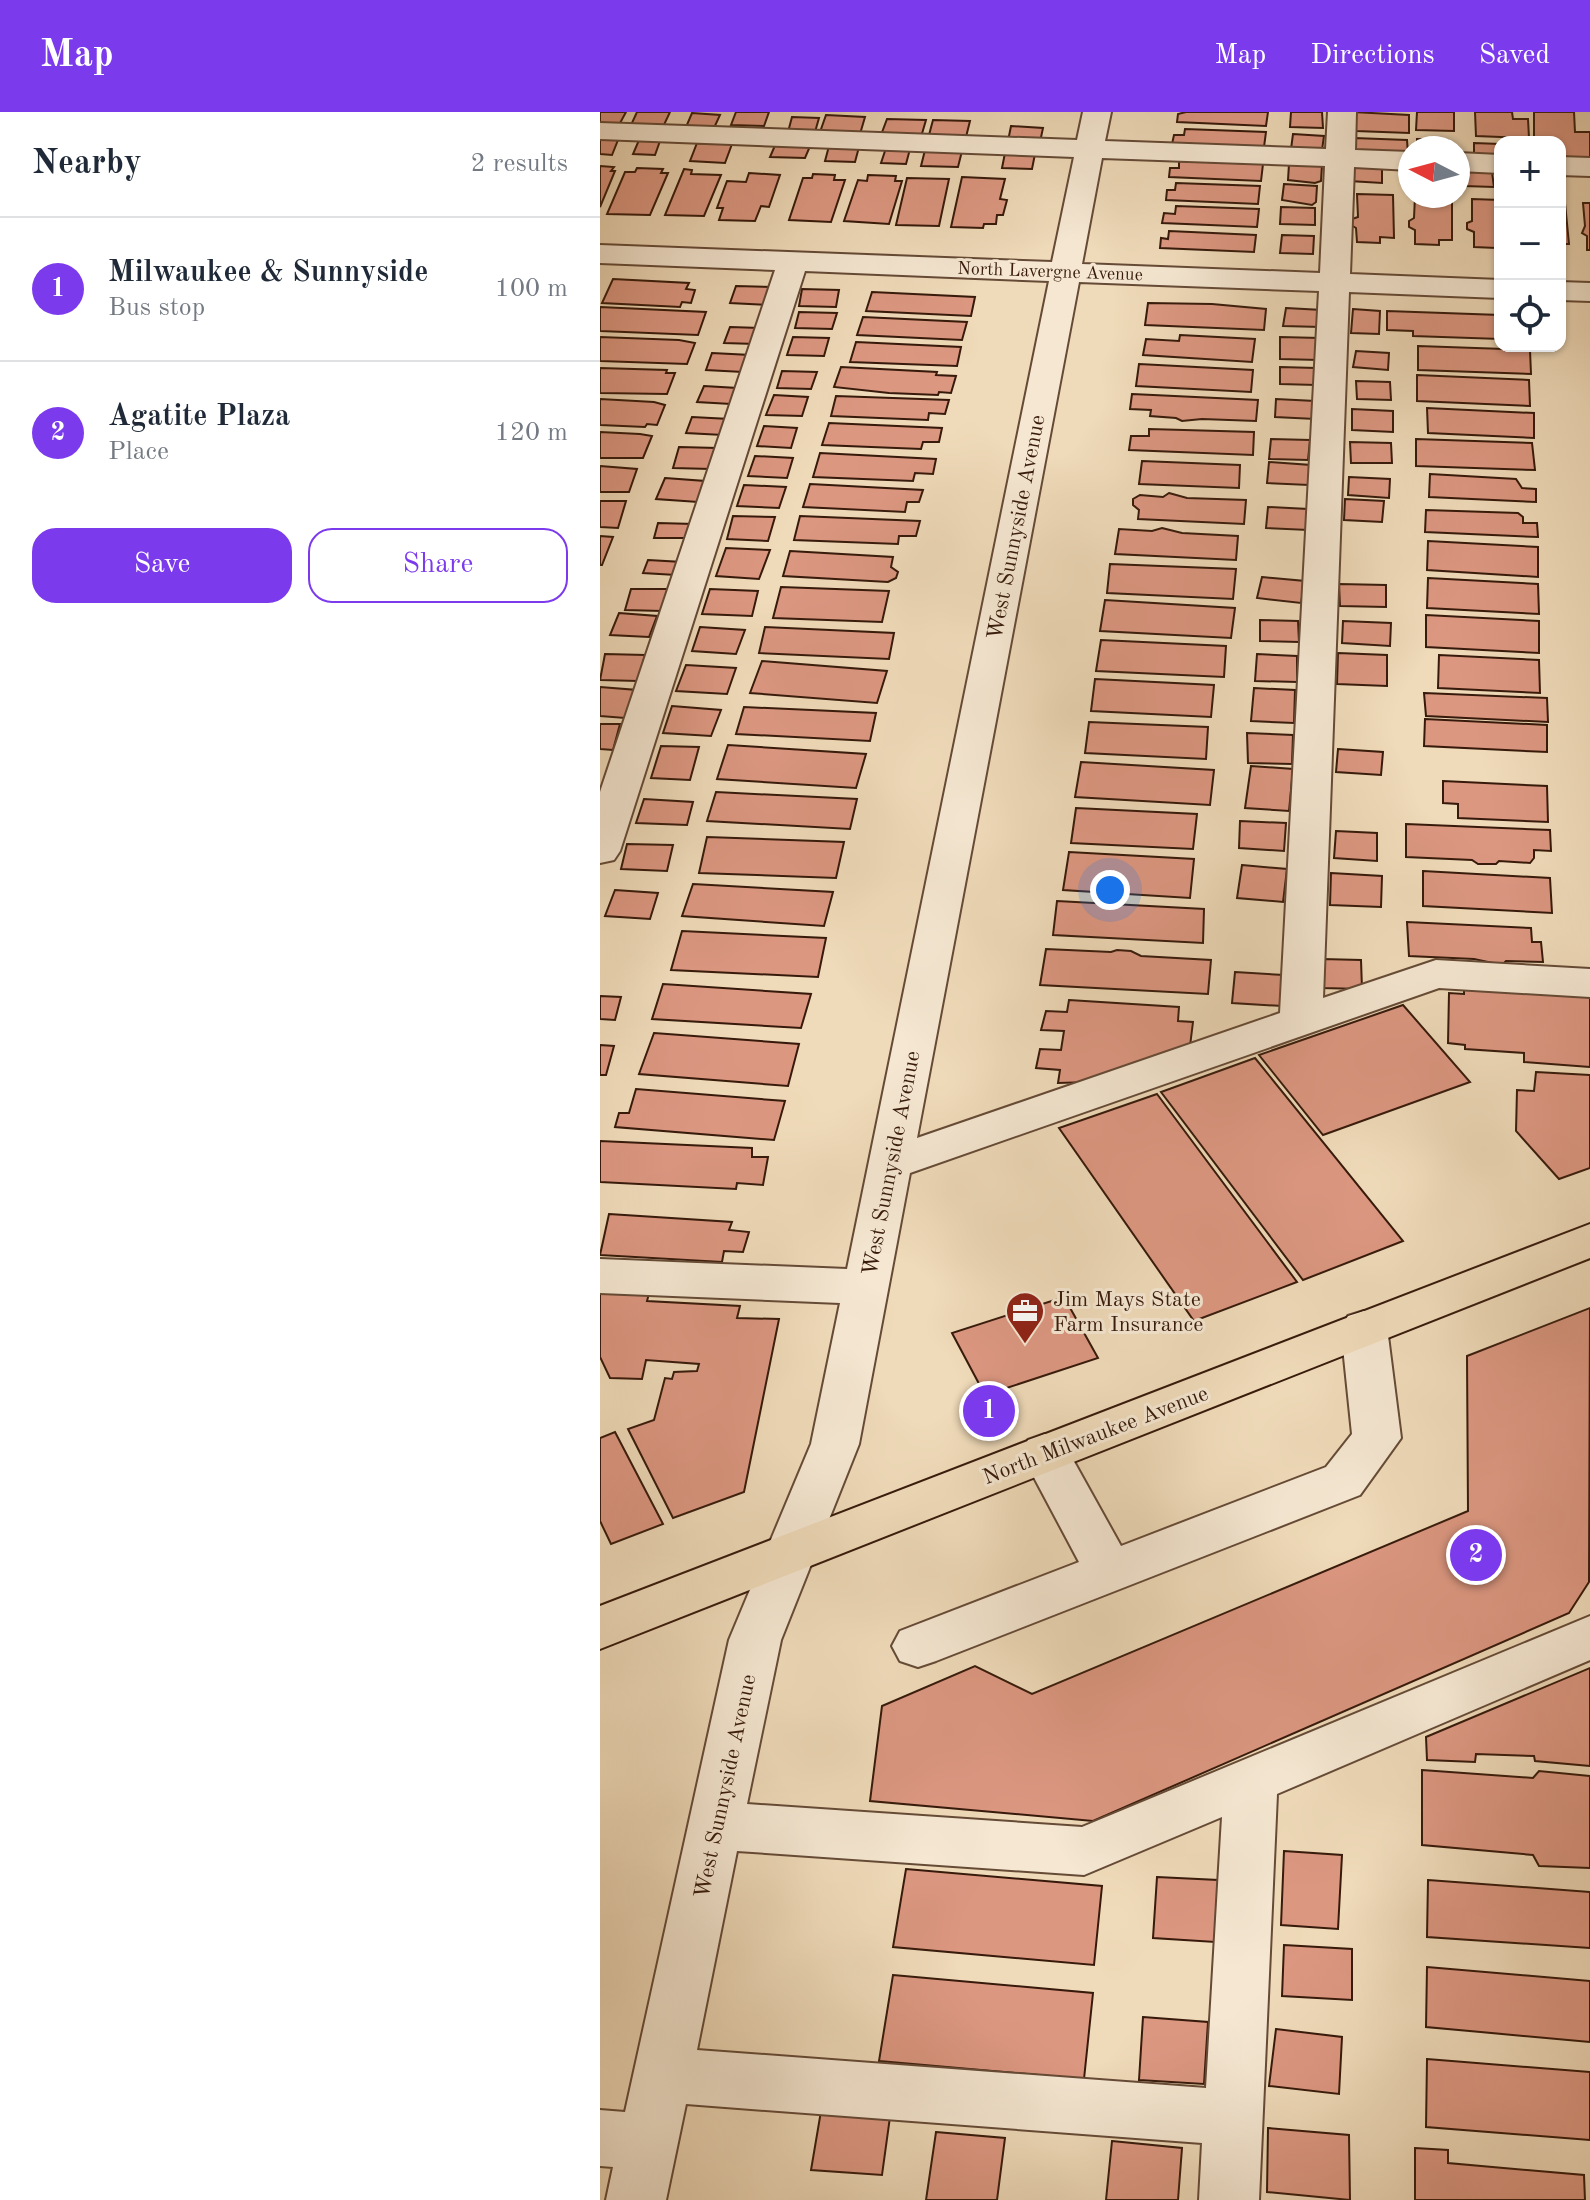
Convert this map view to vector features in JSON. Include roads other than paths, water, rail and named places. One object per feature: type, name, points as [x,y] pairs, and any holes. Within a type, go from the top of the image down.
[{"type":"main road","name":"North Milwaukee Avenue","points":[[600,1628],[1590,1240]]},
{"type":"street","name":"West Sunnyside Avenue","points":[[636,2200],[624,2140],[662,2075],[755,1640],[835,1444],[1097,112]]},
{"type":"street","points":[[1301,1021],[1342,112]]},
{"type":"street","points":[[600,131],[1398,160]]},
{"type":"street","points":[[1470,163],[1494,164]]},
{"type":"street","points":[[1566,166],[1590,167]]},
{"type":"street","name":"North Lavergne Avenue","points":[[600,254],[1494,289]]},
{"type":"street","points":[[600,851],[793,262]]},
{"type":"street","points":[[1566,291],[1590,292]]},
{"type":"street","points":[[890,1164],[1436,974],[1590,983]]},
{"type":"street","points":[[600,1276],[866,1287]]},
{"type":"street","points":[[918,1646],[1343,1481],[1377,1438],[1364,1328]]},
{"type":"street","points":[[1045,1453],[1110,1572]]},
{"type":"street","points":[[715,1826],[1084,1851],[1590,1637]]},
{"type":"street","points":[[1229,2200],[1251,1781]]},
{"type":"street","points":[[662,2075],[1234,2118]]},
{"type":"place","name":"Jim Mays State Farm Insurance","points":[[1025,1345]]},
{"type":"place","name":"Milwaukee & Sunnyside","points":[[989,1411]]},
{"type":"place","name":"Agatite Plaza","points":[[1476,1555]]}]
